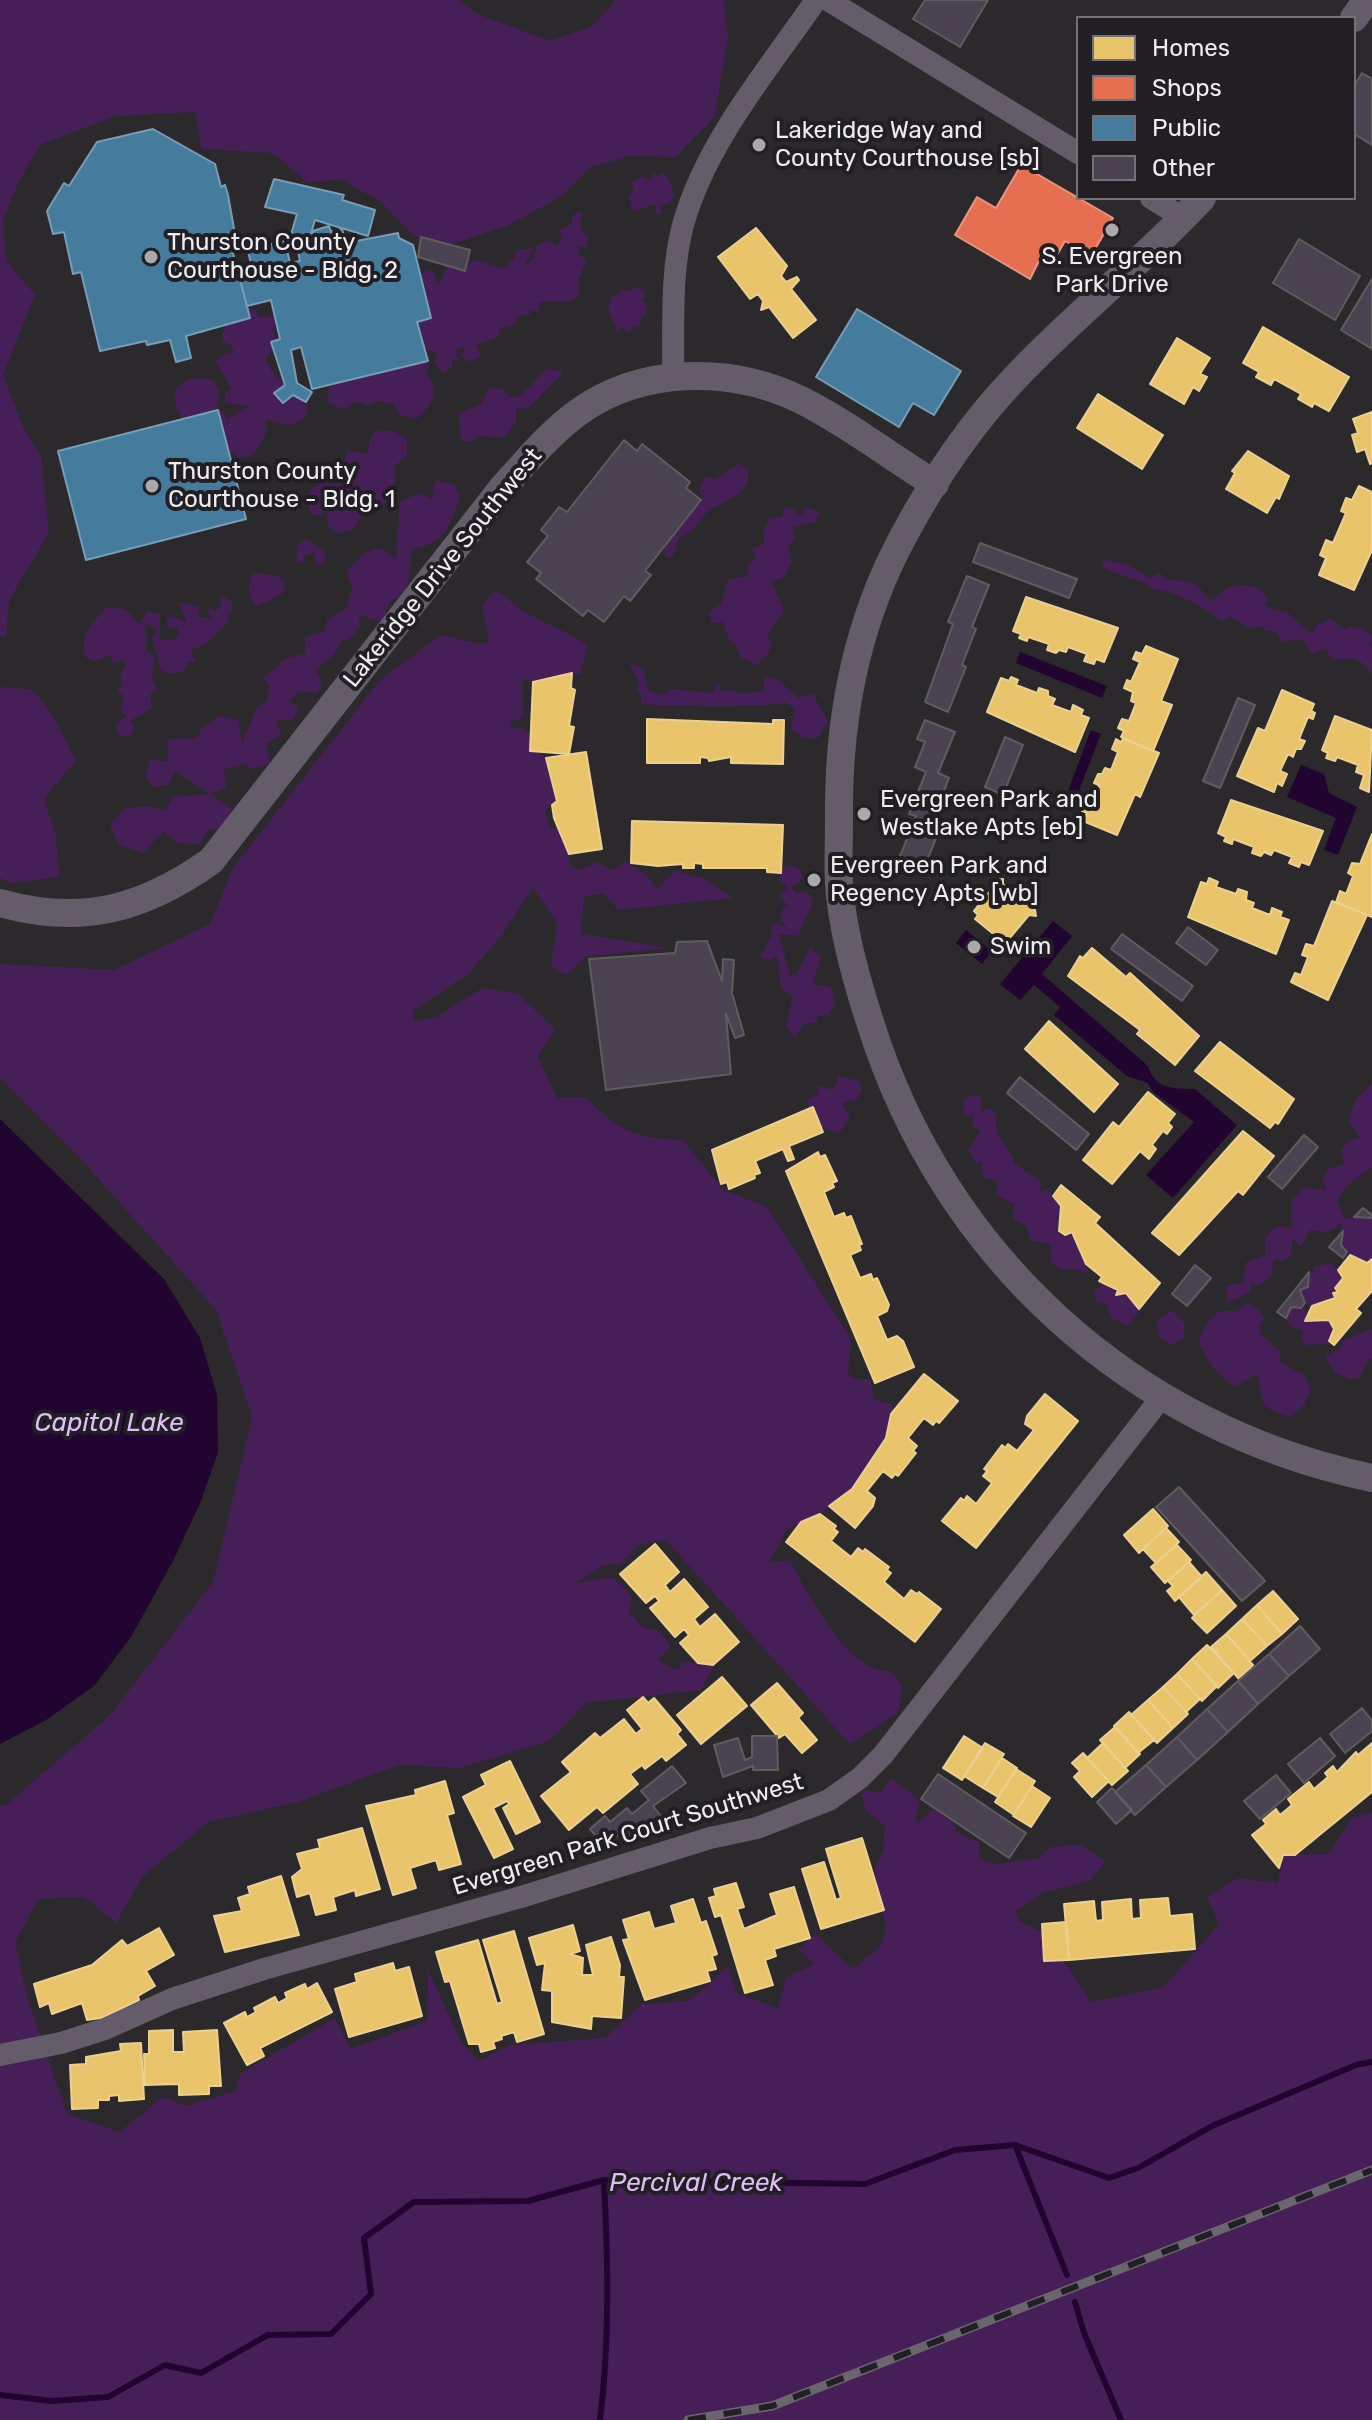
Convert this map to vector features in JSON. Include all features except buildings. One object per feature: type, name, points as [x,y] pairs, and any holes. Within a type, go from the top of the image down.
[{"type":"street","points":[[673,377],[673,307],[682,228],[693,195],[736,118],[816,0]]},
{"type":"street","points":[[828,0],[1076,152]]},
{"type":"street","points":[[1159,200],[1193,208]]},
{"type":"street","points":[[1193,208],[1015,377],[983,413],[903,536],[858,638],[838,752],[839,888],[858,986],[879,1053],[909,1124],[974,1229],[1024,1286],[1075,1334],[1161,1398],[1228,1431],[1299,1459],[1372,1478]]},
{"type":"street","name":"Lakeridge Drive Southwest","points":[[0,903],[34,913],[108,911],[176,885],[211,861],[264,797],[443,562],[542,444],[577,414],[603,397],[632,386],[673,377],[709,375],[767,386],[802,401],[935,484]]},
{"type":"street","name":"Evergreen Park Court Southwest","points":[[0,2055],[61,2043],[105,2029],[172,1999],[710,1838],[757,1828],[829,1800],[860,1778],[883,1755],[1161,1398]]},
{"type":"shaded area","points":[[0,0],[459,0],[477,14],[550,41],[591,27],[616,0],[724,0],[728,36],[715,116],[676,157],[629,156],[591,167],[562,196],[509,225],[447,246],[414,236],[381,202],[340,179],[308,183],[273,153],[202,149],[195,112],[117,116],[41,144],[18,183],[3,220],[7,262],[35,295],[3,375],[24,429],[41,457],[49,533],[9,600],[6,638],[0,636]]},
{"type":"shaded area","points":[[663,172],[671,182],[674,197],[668,204],[661,204],[661,214],[656,214],[655,204],[637,211],[630,207],[633,202],[627,198],[634,190],[630,184],[643,176],[649,181],[654,173],[659,176]]},
{"type":"shaded area","points":[[583,213],[580,222],[583,233],[588,235],[586,247],[579,246],[578,254],[587,260],[578,280],[579,294],[571,301],[540,302],[538,312],[532,310],[529,315],[517,315],[516,324],[500,328],[498,337],[476,345],[482,356],[469,362],[460,355],[465,351],[463,347],[456,350],[458,361],[452,360],[452,367],[443,373],[434,360],[437,353],[424,348],[415,331],[422,314],[420,275],[427,270],[434,273],[438,285],[449,263],[465,267],[474,260],[503,268],[514,259],[517,250],[533,248],[525,265],[533,259],[538,244],[547,241],[557,246],[562,240],[560,230],[572,224],[572,216]]},
{"type":"shaded area","points":[[638,287],[646,294],[641,300],[647,304],[646,315],[642,316],[639,327],[634,326],[629,333],[622,326],[618,334],[608,309],[611,296],[619,294],[620,289],[630,291]]},
{"type":"shaded area","points":[[245,307],[256,310],[258,318],[273,316],[276,325],[272,330],[279,342],[266,358],[271,371],[308,407],[305,418],[290,425],[266,420],[266,433],[254,455],[240,458],[187,422],[177,411],[174,391],[197,378],[213,380],[219,392],[217,410],[223,411],[228,419],[249,406],[225,403],[225,393],[231,388],[215,361],[226,353],[234,352],[231,345],[222,341],[224,322]]},
{"type":"shaded area","points":[[426,362],[429,365],[426,374],[434,393],[430,404],[416,419],[400,415],[393,404],[376,401],[366,406],[357,401],[345,409],[329,404],[331,384]]},
{"type":"shaded area","points":[[547,368],[564,372],[529,408],[516,409],[516,422],[504,438],[477,436],[473,442],[461,440],[458,414],[481,404],[490,386],[504,390],[510,398],[520,396]]},
{"type":"shaded area","points":[[378,430],[396,432],[407,440],[407,456],[394,466],[394,484],[389,498],[378,506],[360,507],[361,517],[354,529],[339,534],[328,526],[327,511],[318,516],[310,512],[306,502],[311,488],[325,482],[336,484],[348,450],[368,454],[370,439]]},
{"type":"shaded area","points":[[739,463],[748,470],[748,482],[741,493],[708,511],[691,532],[679,538],[672,558],[665,557],[665,546],[703,497],[699,489],[705,477],[715,479]]},
{"type":"shaded area","points":[[435,480],[455,485],[460,496],[449,525],[432,543],[411,549],[406,586],[397,598],[390,601],[381,622],[359,615],[360,628],[349,639],[341,641],[332,656],[315,670],[322,682],[317,693],[300,692],[288,701],[299,708],[293,720],[277,720],[281,736],[266,743],[270,764],[250,769],[245,764],[224,769],[226,788],[210,794],[232,809],[222,829],[208,830],[199,844],[178,843],[164,831],[143,853],[118,844],[110,825],[126,808],[148,806],[164,810],[173,797],[209,794],[176,771],[168,785],[154,787],[145,776],[150,760],[168,761],[167,739],[197,738],[201,729],[219,716],[238,720],[242,743],[257,707],[266,702],[269,687],[264,677],[287,658],[305,654],[305,637],[325,631],[327,620],[347,608],[352,588],[346,572],[363,554],[380,548],[396,559],[400,502],[419,493],[432,499]]},
{"type":"shaded area","points":[[790,507],[801,516],[806,507],[819,512],[815,522],[792,527],[795,539],[788,547],[792,560],[785,576],[772,583],[784,611],[767,635],[772,644],[767,656],[757,665],[741,658],[734,643],[729,640],[723,622],[712,623],[709,612],[721,604],[728,579],[747,577],[748,564],[756,559],[752,548],[764,544],[763,532],[770,518],[782,517],[783,510]]},
{"type":"shaded area","points":[[306,539],[326,553],[323,564],[317,565],[313,552],[305,556],[302,563],[296,561],[298,544]]},
{"type":"shaded area","points":[[1105,560],[1126,564],[1150,578],[1160,573],[1167,579],[1196,583],[1211,602],[1225,590],[1249,585],[1263,593],[1268,601],[1264,606],[1288,613],[1311,634],[1317,625],[1330,619],[1346,630],[1347,626],[1361,628],[1372,636],[1369,645],[1372,645],[1372,674],[1364,664],[1355,660],[1332,660],[1326,649],[1312,654],[1303,639],[1283,642],[1275,631],[1266,631],[1260,626],[1249,628],[1230,616],[1222,621],[1180,596],[1155,590],[1108,570],[1101,566]]},
{"type":"shaded area","points":[[253,573],[279,576],[285,584],[282,594],[256,607],[249,591]]},
{"type":"shaded area","points":[[494,591],[525,612],[587,645],[581,673],[538,682],[522,680],[523,717],[511,722],[510,730],[522,727],[531,736],[530,750],[545,756],[557,801],[545,810],[550,829],[557,827],[564,834],[571,867],[581,870],[597,862],[613,871],[625,861],[645,873],[657,889],[675,871],[705,879],[733,898],[618,910],[604,893],[584,897],[581,934],[670,948],[588,956],[566,975],[551,966],[557,923],[533,888],[500,938],[469,973],[414,1010],[413,1022],[439,1016],[482,988],[518,994],[555,1029],[538,1057],[557,1098],[585,1097],[608,1118],[628,1130],[652,1137],[683,1140],[723,1190],[767,1207],[851,1339],[848,1371],[851,1378],[870,1380],[874,1399],[893,1405],[886,1438],[852,1489],[820,1514],[787,1529],[769,1563],[790,1560],[818,1610],[844,1646],[874,1668],[890,1671],[903,1687],[898,1712],[850,1744],[666,1540],[641,1544],[621,1564],[604,1565],[576,1583],[608,1578],[619,1583],[632,1599],[629,1612],[644,1628],[660,1631],[671,1646],[658,1660],[678,1671],[683,1662],[714,1665],[701,1690],[586,1703],[549,1741],[459,1768],[399,1765],[298,1802],[208,1822],[143,1876],[116,1923],[84,1897],[38,1899],[15,1943],[28,1999],[67,2114],[119,2132],[163,2097],[186,2106],[235,2091],[241,2073],[335,2018],[350,2049],[427,2021],[428,1970],[462,2044],[479,2061],[510,2045],[605,2038],[642,2004],[689,2001],[728,1967],[736,1993],[778,2008],[786,1978],[814,1964],[799,1950],[815,1933],[853,1969],[880,1946],[886,1928],[874,1869],[883,1850],[885,1826],[866,1811],[861,1790],[880,1793],[891,1779],[920,1800],[915,1824],[934,1809],[952,1822],[959,1834],[979,1842],[979,1860],[997,1864],[1038,1858],[1051,1847],[1080,1845],[1106,1861],[1090,1880],[1043,1893],[1016,1912],[1019,1921],[1044,1933],[1092,2002],[1164,1987],[1219,1924],[1207,1897],[1238,1878],[1278,1883],[1283,1855],[1329,1854],[1352,1818],[1372,1813],[1372,2420],[0,2420],[0,1806],[6,1805],[109,1716],[213,1582],[252,1417],[216,1310],[86,1165],[0,1078],[0,964],[114,970],[210,924],[233,868],[379,681],[441,635],[480,644],[489,642],[482,605]]},
{"type":"shaded area","points":[[220,595],[232,602],[232,610],[227,615],[229,621],[207,643],[191,650],[196,662],[188,662],[183,671],[169,674],[161,670],[152,638],[158,629],[146,624],[146,650],[154,656],[152,680],[158,690],[150,694],[152,708],[130,721],[136,728],[129,738],[117,734],[116,723],[126,717],[120,709],[124,696],[117,691],[122,684],[120,674],[126,667],[124,661],[113,663],[111,655],[95,661],[86,658],[85,636],[92,624],[107,607],[125,609],[139,624],[148,611],[160,615],[160,639],[174,640],[179,635],[177,627],[167,628],[167,619],[172,616],[187,622],[179,602],[200,607],[197,616],[212,619],[206,607],[216,611],[221,606]]},
{"type":"shaded area","points":[[628,662],[643,669],[649,691],[664,695],[670,689],[712,693],[718,683],[721,692],[729,689],[740,693],[765,692],[763,676],[779,680],[798,698],[813,694],[828,722],[818,738],[803,738],[791,728],[795,709],[785,702],[741,706],[641,704],[641,694],[636,692],[640,682]]},
{"type":"shaded area","points":[[0,687],[32,689],[52,714],[76,761],[44,798],[56,835],[59,877],[12,883],[0,878]]},
{"type":"shaded area","points":[[785,865],[798,867],[803,879],[791,887],[796,894],[805,891],[814,900],[798,936],[779,934],[790,976],[797,973],[810,947],[821,957],[813,984],[831,987],[835,1004],[828,1015],[818,1016],[816,1022],[803,1024],[795,1038],[786,1027],[793,996],[781,989],[777,956],[770,960],[760,957],[770,939],[773,922],[787,929],[781,919],[782,910],[787,905],[779,893],[788,889],[779,878]]},
{"type":"shaded area","points":[[839,1076],[860,1081],[862,1091],[856,1100],[842,1103],[850,1117],[840,1132],[817,1123],[807,1099],[818,1095],[818,1086],[833,1090]]},
{"type":"shaded area","points":[[1372,1084],[1372,1167],[1349,1184],[1337,1200],[1344,1218],[1372,1218],[1372,1259],[1367,1263],[1349,1254],[1341,1245],[1342,1224],[1328,1232],[1310,1230],[1301,1247],[1293,1238],[1291,1255],[1284,1261],[1274,1260],[1271,1276],[1260,1285],[1251,1284],[1250,1292],[1227,1303],[1226,1286],[1243,1283],[1246,1262],[1265,1255],[1265,1237],[1278,1225],[1291,1229],[1291,1201],[1304,1188],[1327,1190],[1322,1182],[1328,1169],[1344,1164],[1341,1150],[1348,1141],[1360,1137],[1349,1122],[1350,1115],[1356,1100]]},
{"type":"shaded area","points":[[972,1095],[981,1096],[982,1112],[989,1108],[997,1115],[999,1135],[1015,1164],[1041,1182],[1040,1191],[1047,1189],[1061,1206],[1058,1220],[1060,1237],[1072,1232],[1089,1274],[1073,1269],[1062,1271],[1051,1262],[1050,1243],[1031,1241],[1026,1226],[1014,1220],[1014,1204],[996,1195],[998,1182],[983,1177],[981,1163],[976,1162],[968,1151],[980,1132],[972,1126],[974,1116],[964,1115],[963,1100]]},
{"type":"shaded area","points":[[1332,1263],[1343,1278],[1338,1292],[1333,1293],[1335,1298],[1312,1306],[1305,1303],[1300,1290],[1309,1272],[1313,1272],[1313,1267]]},
{"type":"shaded area","points":[[1103,1284],[1118,1290],[1117,1294],[1126,1293],[1140,1311],[1128,1326],[1111,1318],[1107,1304],[1096,1301],[1094,1291]]},
{"type":"shaded area","points":[[1248,1302],[1259,1309],[1264,1320],[1259,1324],[1261,1334],[1281,1353],[1280,1362],[1305,1376],[1311,1389],[1304,1405],[1290,1417],[1266,1406],[1256,1374],[1235,1387],[1212,1366],[1201,1347],[1199,1339],[1212,1316],[1222,1311],[1236,1312]]},
{"type":"shaded area","points":[[1298,1305],[1307,1312],[1306,1320],[1329,1320],[1334,1329],[1327,1344],[1304,1345],[1301,1337],[1303,1331],[1290,1326],[1286,1318],[1291,1307]]},
{"type":"shaded area","points":[[1171,1310],[1185,1324],[1184,1337],[1172,1345],[1159,1338],[1157,1320]]},
{"type":"shaded area","points":[[1372,1329],[1372,1359],[1369,1359],[1360,1377],[1351,1380],[1335,1372],[1325,1356],[1340,1349],[1341,1341]]},
{"type":"water","points":[[1020,652],[1107,686],[1102,698],[1016,663]]},
{"type":"water","points":[[1091,730],[1101,734],[1073,806],[1064,802]]},
{"type":"water","points":[[1301,765],[1324,774],[1329,793],[1357,807],[1338,855],[1324,850],[1336,818],[1287,797]]},
{"type":"water","points":[[1053,921],[1072,936],[1042,974],[1148,1066],[1160,1083],[1173,1088],[1195,1089],[1237,1125],[1173,1198],[1146,1175],[1194,1122],[1153,1092],[1148,1083],[1127,1076],[1054,1015],[1060,1007],[1034,985],[1020,1000],[1000,984]]},
{"type":"water","name":"Swim","points":[[966,930],[992,951],[982,964],[956,943]]},
{"type":"water","name":"Capitol Lake","points":[[0,1119],[164,1279],[200,1338],[217,1395],[218,1452],[201,1501],[173,1561],[131,1637],[94,1686],[46,1720],[0,1744]]},
{"type":"waterway","name":"Percival Creek","points":[[0,2395],[52,2401],[108,2397],[165,2365],[201,2373],[268,2335],[331,2334],[371,2294],[364,2238],[414,2202],[528,2201],[604,2180],[865,2184],[955,2150],[1015,2145],[1109,2178],[1138,2168],[1212,2126],[1356,2065],[1372,2062]]},
{"type":"waterway","points":[[1015,2145],[1067,2275]]},
{"type":"waterway","points":[[600,2420],[607,2300],[604,2180]]},
{"type":"waterway","points":[[1075,2302],[1084,2333],[1121,2420]]},
{"type":"railway","points":[[688,2420],[772,2406],[1372,2170]]},
{"type":"place","name":"Lakeridge Way and County Courthouse [sb]","points":[[759,145]]},
{"type":"place","name":"S. Evergreen Park Drive","points":[[1112,230]]},
{"type":"place","name":"Thurston County Courthouse - Bldg. 2","points":[[151,257]]},
{"type":"place","name":"Thurston County Courthouse - Bldg. 1","points":[[152,486]]},
{"type":"place","name":"Evergreen Park and Westlake Apts [eb]","points":[[864,814]]},
{"type":"place","name":"Evergreen Park and Regency Apts [wb]","points":[[814,880]]},
{"type":"place","name":"Swim","points":[[974,947]]}]
